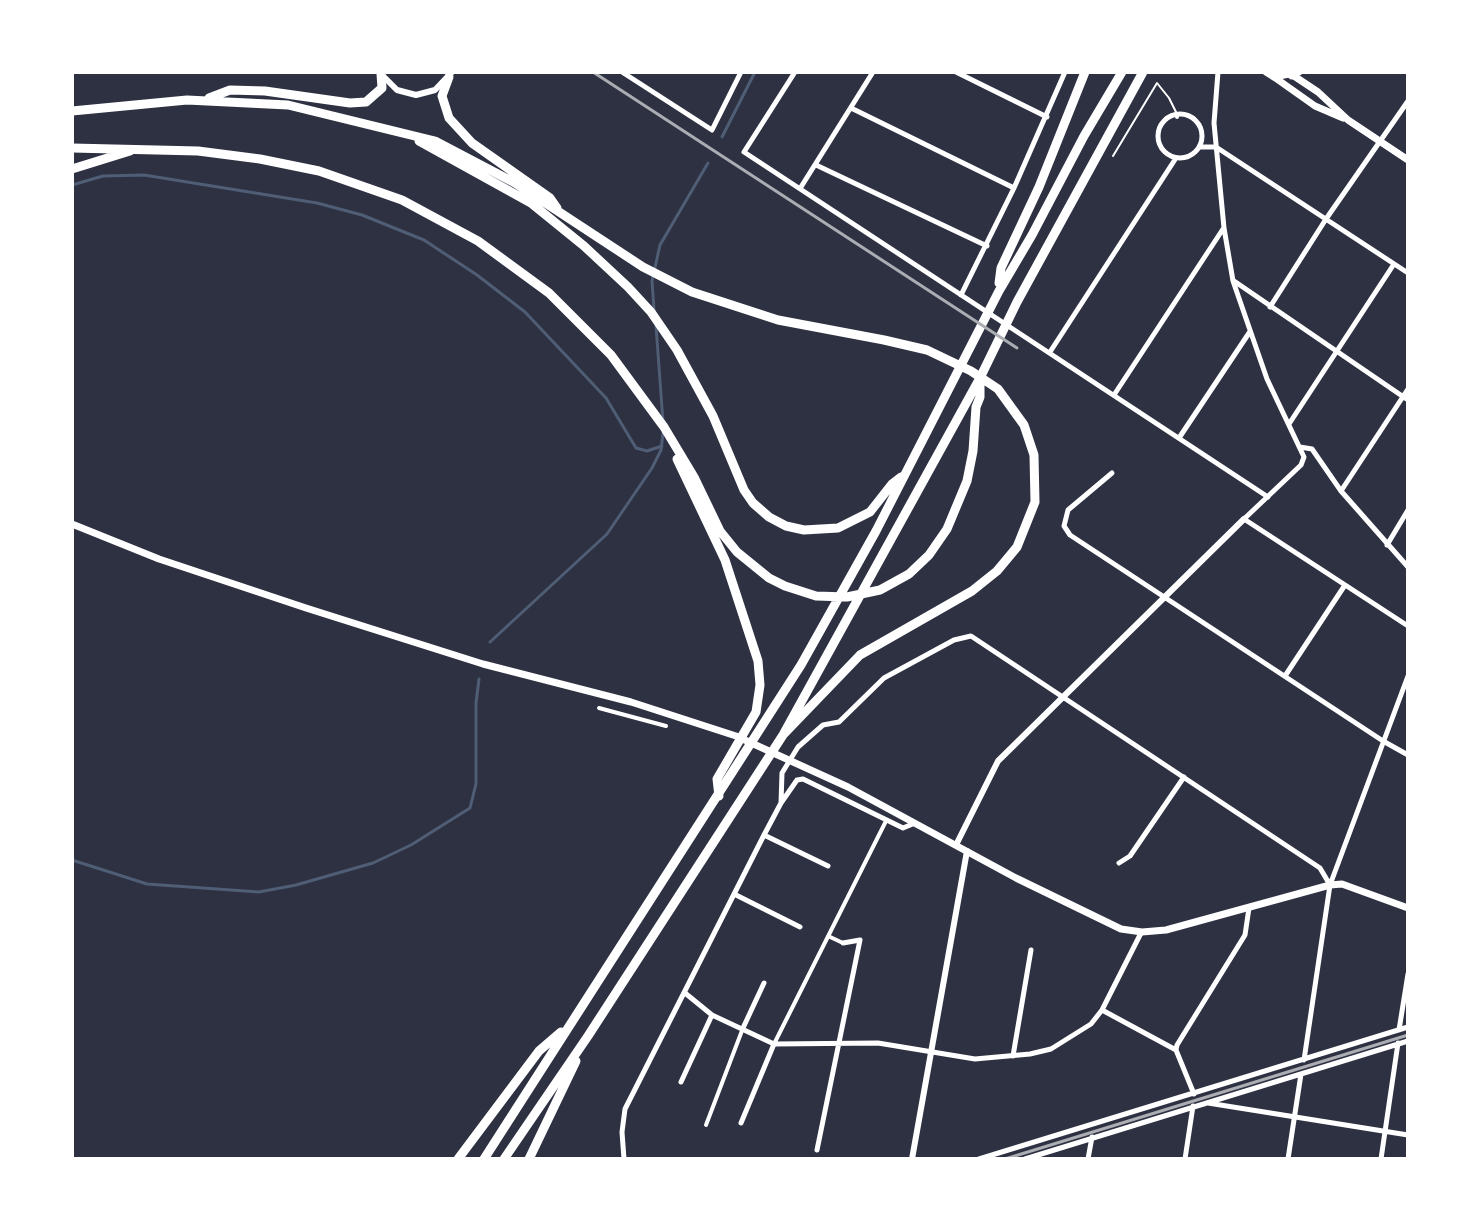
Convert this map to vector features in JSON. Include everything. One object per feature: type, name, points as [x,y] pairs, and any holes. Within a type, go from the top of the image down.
[{"type":"highway","points":[[999,291],[1001,268],[1039,187],[1085,72]]},
{"type":"highway","points":[[484,1159],[747,753],[840,598],[999,291],[1122,72]]},
{"type":"highway","points":[[504,1159],[588,1036],[781,738],[980,378],[1017,302],[1143,72]]},
{"type":"highway","points":[[207,99],[230,90],[265,91],[350,103],[366,102],[382,88],[381,73]]},
{"type":"highway","points":[[450,74],[442,96],[449,118],[472,143],[550,198],[563,217]]},
{"type":"highway","points":[[72,111],[207,99],[288,105],[435,141],[539,198],[563,217],[643,267],[706,298],[749,313],[896,342],[939,354],[998,389],[1016,411],[1030,440],[1036,471],[1035,502],[1025,533],[1007,560],[972,591],[860,655],[781,738]]},
{"type":"highway","points":[[411,136],[531,203],[598,258],[641,300],[669,337],[713,416],[744,490],[758,508],[775,521],[811,531],[844,526],[870,512],[892,484],[904,475]]},
{"type":"highway","points":[[72,148],[198,151],[319,171],[402,200],[478,241],[549,293],[611,355],[656,414],[728,542],[760,572],[793,589],[816,596],[847,597],[880,590],[909,574],[938,543],[962,498],[972,459],[980,378]]},
{"type":"highway","points":[[72,169],[140,148]]},
{"type":"highway","points":[[670,437],[674,452],[725,560],[756,649],[759,696],[756,712],[717,779],[719,796]]},
{"type":"highway","points":[[458,1159],[539,1051],[570,1024]]},
{"type":"highway","points":[[529,1159],[588,1036]]},
{"type":"main road","points":[[1266,72],[1315,106],[1348,120]]},
{"type":"main road","points":[[1274,77],[1295,73]]},
{"type":"main road","points":[[1295,73],[1348,120],[1408,160]]},
{"type":"main road","points":[[1295,73],[1297,93]]},
{"type":"main road","points":[[72,524],[159,559],[483,664],[631,702],[736,736],[798,762],[1104,922],[1142,932],[1166,930],[1342,884],[1408,908]]},
{"type":"street","points":[[622,72],[712,130],[741,72]]},
{"type":"street","points":[[795,72],[744,152],[1268,497]]},
{"type":"street","points":[[801,187],[873,72]]},
{"type":"street","points":[[956,72],[1047,117]]},
{"type":"street","points":[[961,295],[987,246],[1065,72]]},
{"type":"street","points":[[956,845],[998,761],[1301,465],[1304,457],[1249,333],[1233,281],[1224,228],[1214,123],[1218,72]]},
{"type":"street","points":[[381,73],[397,90],[416,95],[435,90],[450,74]]},
{"type":"street","points":[[1270,307],[1326,219],[1408,101]]},
{"type":"street","points":[[851,108],[1014,188]]},
{"type":"street","points":[[1185,114],[1199,123],[1202,131],[1198,147],[1190,157],[1176,157],[1164,152],[1158,139],[1160,125],[1177,115],[1185,114]]},
{"type":"street","points":[[1198,147],[1216,147],[1408,273]]},
{"type":"street","points":[[1050,352],[1176,157]]},
{"type":"street","points":[[816,165],[987,246]]},
{"type":"street","points":[[1114,395],[1224,228]]},
{"type":"street","points":[[1289,424],[1394,264]]},
{"type":"street","points":[[1233,281],[1406,398]]},
{"type":"street","points":[[1179,438],[1249,333]]},
{"type":"street","points":[[1341,491],[1406,398],[1408,389]]},
{"type":"street","points":[[1300,447],[1312,449],[1341,491],[1408,567]]},
{"type":"street","points":[[1112,473],[1068,510],[1064,526],[1070,535],[1408,755]]},
{"type":"street","points":[[1387,545],[1408,511]]},
{"type":"street","points":[[1244,519],[1408,626]]},
{"type":"street","points":[[1285,676],[1345,585]]},
{"type":"street","points":[[781,803],[782,773],[798,747],[823,725],[839,722],[884,678],[954,640],[971,636],[1320,868],[1330,885]]},
{"type":"street","points":[[1304,1060],[1330,885],[1408,676]]},
{"type":"street","points":[[599,708],[666,726]]},
{"type":"street","points":[[1119,863],[1130,856],[1184,777]]},
{"type":"street","points":[[624,1159],[622,1132],[625,1109],[764,835],[797,780],[803,779],[903,828],[916,822]]},
{"type":"street","points":[[741,1123],[774,1044],[886,821]]},
{"type":"street","points":[[764,835],[828,866]]},
{"type":"street","points":[[912,1159],[967,851]]},
{"type":"street","points":[[734,894],[800,927]]},
{"type":"street","points":[[1194,1094],[1176,1050],[1177,1045],[1245,935],[1249,907]]},
{"type":"street","points":[[685,993],[712,1015],[774,1044],[878,1043],[975,1059],[1030,1054],[1063,1043],[1091,1024],[1102,1010],[1142,932]]},
{"type":"street","points":[[817,1150],[860,940],[843,943],[828,936]]},
{"type":"street","points":[[1013,1056],[1031,950]]},
{"type":"street","points":[[1399,1030],[1408,974]]},
{"type":"street","points":[[706,1125],[743,1028],[764,983]]},
{"type":"street","points":[[1102,1010],[1176,1050]]},
{"type":"street","points":[[681,1082],[712,1015]]},
{"type":"street","points":[[979,1159],[1408,1027]]},
{"type":"street","points":[[1025,1159],[1408,1041]]},
{"type":"street","points":[[1381,1159],[1398,1043]]},
{"type":"street","points":[[1288,1159],[1301,1074]]},
{"type":"street","points":[[1207,1103],[1408,1135]]},
{"type":"street","points":[[1185,1159],[1193,1106]]},
{"type":"street","points":[[1088,1159],[1092,1137]]},
{"type":"lane","points":[[1113,156],[1157,83],[1177,115]]},
{"type":"waterway","points":[[722,137],[755,72]]},
{"type":"waterway","points":[[654,310],[652,281],[660,245],[708,163]]},
{"type":"waterway","points":[[72,185],[103,176],[144,175],[317,203],[362,215],[424,240],[525,312],[606,398],[636,448],[647,451],[662,446]]},
{"type":"waterway","points":[[656,326],[663,422]]},
{"type":"waterway","points":[[490,642],[607,534],[652,468],[661,450],[663,433]]},
{"type":"waterway","points":[[72,860],[147,884],[259,892],[373,863],[411,845],[470,808],[476,784],[479,679]]},
{"type":"railway","points":[[593,72],[1017,348]]},
{"type":"railway","points":[[1005,1159],[1408,1035]]}]
